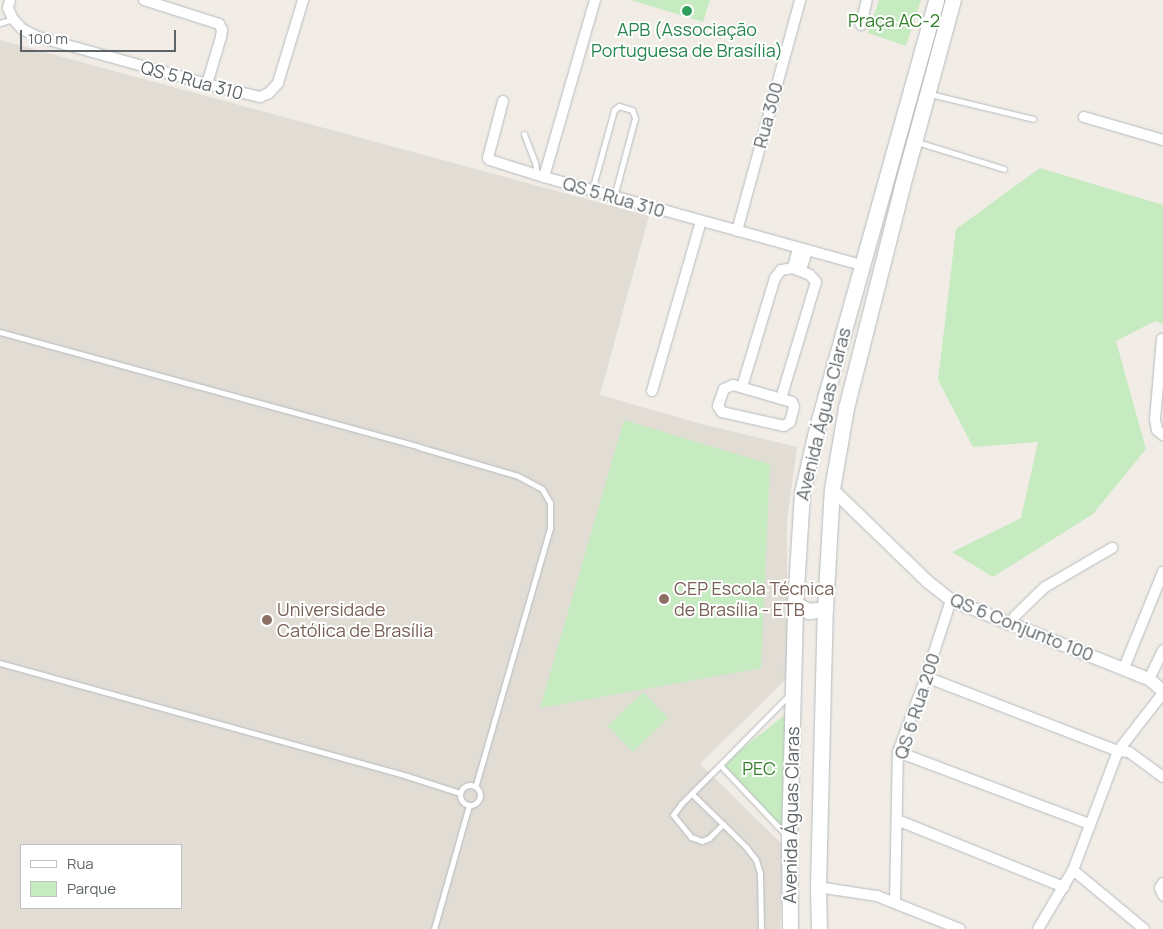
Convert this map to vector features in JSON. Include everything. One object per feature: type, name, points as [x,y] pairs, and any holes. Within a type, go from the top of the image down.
[{"type":"main road","name":"Avenida Águas Claras","points":[[790,929],[795,604],[799,514],[804,477],[936,0]]},
{"type":"main road","name":"Avenida Águas Claras","points":[[819,929],[818,887],[825,609],[832,488],[846,408],[914,142],[953,0]]},
{"type":"main road","points":[[817,427],[842,436]]},
{"type":"main road","points":[[795,604],[809,611],[825,609]]},
{"type":"street","points":[[10,0],[8,8],[13,19]]},
{"type":"street","points":[[144,0],[219,24],[222,30],[221,38],[207,84]]},
{"type":"street","name":"QS 5 Rua 310","points":[[13,19],[22,29],[38,37],[207,84],[266,96],[273,91],[284,68],[303,0]]},
{"type":"street","name":"QS 5 Rua 310","points":[[595,0],[540,176],[862,265]]},
{"type":"street","name":"Rua 300","points":[[737,231],[800,0]]},
{"type":"street","points":[[861,25],[868,0]]},
{"type":"street","points":[[502,101],[488,158],[493,163],[540,176]]},
{"type":"street","points":[[1084,116],[1163,140]]},
{"type":"street","points":[[652,391],[701,221]]},
{"type":"street","points":[[797,269],[802,249]]},
{"type":"street","points":[[742,387],[775,278],[781,270],[797,269],[814,278],[816,282],[781,399]]},
{"type":"street","points":[[1162,339],[1155,419],[1157,430],[1163,435]]},
{"type":"street","points":[[725,387],[742,387],[792,402],[794,406],[790,422],[784,426],[720,410],[718,406],[725,387]]},
{"type":"street","name":"QS 6 Conjunto 100","points":[[832,488],[928,582],[950,600],[1009,625],[1124,668],[1149,679],[1163,692]]},
{"type":"street","points":[[831,507],[850,506]]},
{"type":"street","points":[[1009,625],[1016,615],[1045,587],[1112,548]]},
{"type":"street","points":[[1124,668],[1163,572]]},
{"type":"street","name":"QS 6 Rua 200","points":[[895,903],[898,752],[926,677],[950,600]]},
{"type":"street","points":[[1149,679],[1163,650]]},
{"type":"street","points":[[926,677],[1118,751],[1129,752],[1163,777]]},
{"type":"street","points":[[1038,929],[1073,870],[1118,751],[1163,692]]},
{"type":"street","points":[[898,752],[1090,824]]},
{"type":"street","points":[[897,820],[1064,886]]},
{"type":"street","points":[[1073,870],[1144,929]]},
{"type":"street","points":[[1163,883],[1160,888],[1163,895]]},
{"type":"street","points":[[818,887],[877,896],[960,929]]},
{"type":"lane","points":[[0,23],[13,19]]},
{"type":"lane","points":[[927,93],[1032,119]]},
{"type":"lane","points":[[592,191],[614,110],[619,106],[632,110],[636,118],[614,197]]},
{"type":"lane","points":[[524,134],[540,176]]},
{"type":"lane","points":[[914,142],[1004,169]]},
{"type":"lane","points":[[0,332],[419,447],[518,476],[542,489],[550,503],[550,528],[476,786],[481,795],[475,804],[469,805]]},
{"type":"lane","points":[[0,663],[407,776],[460,793]]},
{"type":"lane","points":[[723,824],[706,840],[699,841],[691,837],[673,815],[793,691]]},
{"type":"lane","points":[[720,766],[790,839]]},
{"type":"lane","points":[[460,793],[466,785],[476,786]]},
{"type":"lane","points":[[460,793],[461,798],[469,805]]},
{"type":"lane","points":[[692,794],[746,847],[756,860],[760,873],[761,929]]},
{"type":"lane","points":[[434,929],[469,805]]},
{"type":"shaded area","name":"Universidade Católica de Brasília","points":[[0,40],[649,216],[600,395],[698,423],[797,447],[787,521],[787,678],[700,764],[783,845],[780,929],[0,929]]},
{"type":"green space","name":"APB (Associação Portuguesa de Brasília)","points":[[631,0],[710,0],[703,22]]},
{"type":"green space","name":"Praça AC-2","points":[[879,0],[921,0],[906,46],[868,33]]},
{"type":"green space","points":[[1040,168],[1163,205],[1163,324],[1155,321],[1116,341],[1146,449],[1093,514],[993,577],[952,552],[1021,518],[1038,442],[973,447],[938,380],[956,229]]},
{"type":"green space","points":[[624,420],[770,464],[761,668],[540,708]]},
{"type":"green space","points":[[643,692],[668,718],[633,752],[608,726]]},
{"type":"green space","name":"PEC","points":[[786,714],[783,832],[720,766]]},
{"type":"place","name":"APB (Associação Portuguesa de Brasília)","points":[[687,11]]},
{"type":"place","name":"CEP Escola Técnica de Brasília - ETB","points":[[664,599]]},
{"type":"place","name":"Universidade Católica de Brasília","points":[[267,620]]}]
